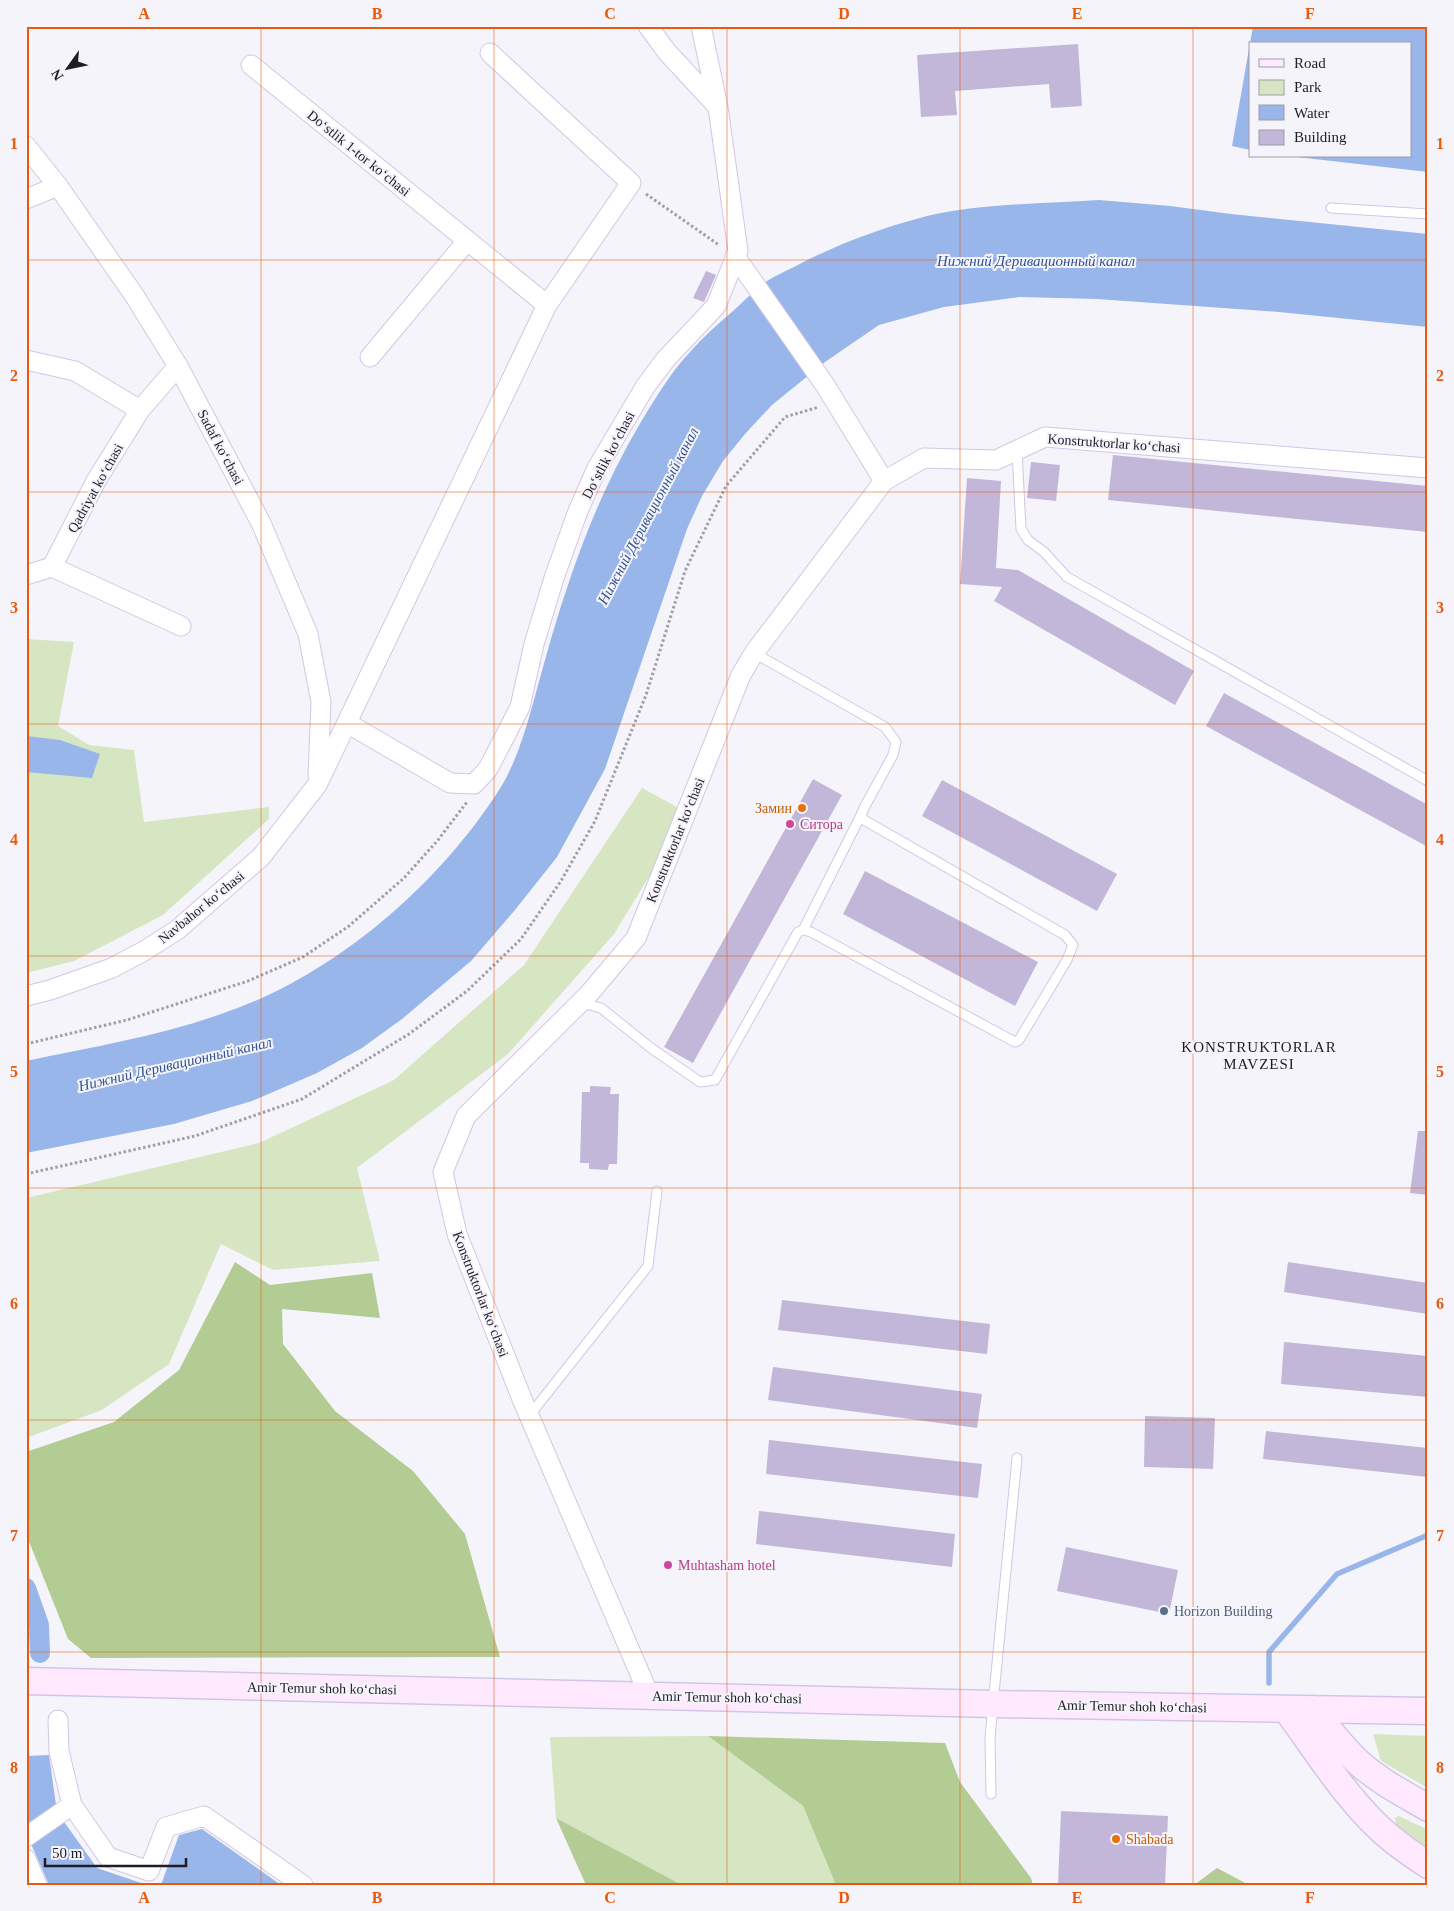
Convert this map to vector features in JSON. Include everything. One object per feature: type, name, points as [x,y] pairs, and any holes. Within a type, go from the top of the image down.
[{"type":"main road","name":"Amir Temur shoh ko‘chasi","points":[[26,1681],[993,1704],[1428,1711]]},
{"type":"main road","points":[[1286,1709],[1369,1818],[1392,1840],[1428,1865]]},
{"type":"main road","points":[[1313,1709],[1327,1728],[1359,1763],[1377,1777],[1428,1808]]},
{"type":"street","points":[[648,26],[667,52],[718,107]]},
{"type":"street","name":"Do‘stlik ko‘chasi","points":[[347,723],[450,783],[474,784],[488,769],[520,707],[534,644],[554,578],[578,511],[597,468],[645,388],[665,360],[716,306],[738,251],[718,107],[701,26]]},
{"type":"street","points":[[317,785],[547,305],[631,183],[490,53]]},
{"type":"street","name":"Do‘stlik 1-tor ko‘chasi","points":[[251,65],[547,305]]},
{"type":"street","name":"Sadaf ko‘chasi","points":[[26,146],[58,186],[134,295],[178,366],[260,523],[308,634],[322,702],[317,785]]},
{"type":"street","points":[[26,199],[58,186]]},
{"type":"street","points":[[370,357],[467,241]]},
{"type":"street","points":[[735,256],[825,385],[884,481]]},
{"type":"street","points":[[26,360],[75,372],[140,410]]},
{"type":"street","name":"Qadriyat ko‘chasi","points":[[52,567],[96,481],[140,410],[178,366]]},
{"type":"street","name":"Konstruktorlar ko‘chasi","points":[[650,1695],[529,1417],[457,1234],[443,1172],[466,1116],[579,1003],[636,938],[738,683],[754,654],[884,481],[924,458],[996,460],[1045,436],[1428,468]]},
{"type":"street","points":[[26,575],[52,567],[181,626]]},
{"type":"street","name":"Navbahor ko‘chasi","points":[[26,996],[50,990],[112,968],[144,951],[176,930],[261,857],[317,785]]},
{"type":"street","points":[[58,1720],[59,1751],[72,1805],[108,1857],[149,1871],[166,1827],[204,1816],[303,1885]]},
{"type":"street","points":[[26,1837],[72,1805]]},
{"type":"street","points":[[26,1859],[37,1885]]},
{"type":"lane","points":[[1331,208],[1428,214]]},
{"type":"lane","points":[[1017,450],[1021,530],[1028,540],[1044,552],[1067,578],[1428,781]]},
{"type":"lane","points":[[579,1003],[601,1008],[651,1048],[700,1082],[715,1080],[798,932],[803,930],[893,755],[896,742],[885,727],[754,654]]},
{"type":"lane","points":[[803,930],[811,932],[1015,1042],[1019,1040],[1067,960],[1073,945],[1065,935],[872,825],[864,820],[861,815]]},
{"type":"lane","points":[[529,1417],[648,1266],[658,1191]]},
{"type":"lane","points":[[991,1794],[990,1738],[1017,1458]]},
{"type":"path","points":[[631,183],[735,256]]},
{"type":"path","points":[[26,1174],[194,1136],[302,1099],[409,1034],[467,991],[522,940],[561,881],[595,821],[646,695],[685,571],[726,486],[785,417],[836,402]]},
{"type":"path","points":[[26,1044],[127,1020],[248,981],[303,957],[349,926],[397,884],[438,840],[467,802],[450,783]]},
{"type":"green space","points":[[26,639],[74,642],[58,726],[89,745],[134,750],[144,822],[269,807],[269,819],[163,915],[74,961],[26,973]]},
{"type":"green space","points":[[642,788],[688,813],[614,934],[508,1054],[357,1168],[380,1261],[273,1270],[221,1244],[169,1364],[102,1410],[26,1438],[26,1198],[259,1143],[394,1080],[524,965]]},
{"type":"green space","points":[[235,1262],[270,1285],[372,1273],[380,1318],[282,1309],[283,1344],[335,1411],[413,1471],[465,1534],[500,1657],[91,1658],[68,1639],[26,1534],[26,1452],[114,1422],[179,1370]]},
{"type":"green space","points":[[1373,1734],[1428,1736],[1428,1788],[1381,1761]]},
{"type":"green space","points":[[708,1736],[803,1806],[836,1885],[682,1885],[556,1818],[550,1737]]},
{"type":"green space","points":[[708,1736],[945,1743],[960,1782],[1031,1878],[1033,1885],[836,1885],[803,1806]]},
{"type":"green space","points":[[1399,1816],[1428,1830],[1428,1848],[1404,1835],[1396,1828],[1395,1818]]},
{"type":"green space","points":[[556,1818],[682,1885],[586,1885]]},
{"type":"green space","points":[[1217,1868],[1249,1885],[1194,1885]]},
{"type":"water","points":[[1253,26],[1428,26],[1428,172],[1306,158],[1412,158],[1412,42],[1250,42]]},
{"type":"water","points":[[1249,49],[1249,150],[1232,146]]},
{"type":"water","name":"Нижний Деривационный канал","points":[[1099,200],[1428,234],[1428,327],[1279,312],[1097,299],[1019,297],[944,307],[879,325],[825,362],[772,405],[723,461],[702,496],[687,529],[605,769],[557,857],[471,961],[402,1019],[362,1048],[317,1073],[252,1101],[174,1124],[26,1153],[26,1061],[175,1028],[224,1013],[265,997],[343,952],[379,924],[445,861],[474,826],[499,790],[514,760],[526,728],[574,567],[602,496],[625,451],[650,407],[679,365],[705,336],[754,292],[773,277],[826,251],[893,226],[927,216],[991,206]]},
{"type":"water","points":[[26,736],[60,740],[100,754],[92,778],[26,772]]},
{"type":"water","points":[[49,1755],[57,1812],[97,1868],[147,1885],[49,1885],[28,1837],[26,1756]]},
{"type":"water","points":[[202,1829],[281,1885],[161,1885],[179,1835]]},
{"type":"building","points":[[1078,44],[1082,106],[1051,108],[1049,84],[955,91],[957,115],[921,117],[917,55]]},
{"type":"building","points":[[706,271],[716,275],[704,302],[693,298]]},
{"type":"building","points":[[1113,455],[1428,486],[1428,532],[1108,500]]},
{"type":"building","points":[[1031,462],[1060,465],[1056,501],[1027,498]]},
{"type":"building","points":[[967,478],[1001,481],[996,568],[1018,570],[1194,671],[1175,705],[994,601],[1002,587],[960,584]]},
{"type":"building","points":[[1224,693],[1428,805],[1428,847],[1206,726]]},
{"type":"building","points":[[813,779],[842,795],[693,1063],[664,1047]]},
{"type":"building","points":[[942,780],[1117,874],[1097,911],[922,816]]},
{"type":"building","points":[[865,871],[1038,962],[1015,1006],[843,914]]},
{"type":"building","points":[[590,1086],[611,1087],[610,1094],[619,1094],[617,1164],[609,1164],[608,1170],[589,1169],[589,1163],[580,1163],[582,1092],[590,1092]]},
{"type":"building","points":[[1418,1131],[1428,1131],[1428,1195],[1410,1193]]},
{"type":"building","points":[[1288,1262],[1428,1283],[1428,1314],[1284,1292]]},
{"type":"building","points":[[782,1300],[990,1324],[987,1354],[778,1330]]},
{"type":"building","points":[[1284,1342],[1428,1356],[1428,1397],[1281,1384]]},
{"type":"building","points":[[773,1367],[982,1394],[977,1428],[768,1400]]},
{"type":"building","points":[[1145,1416],[1215,1418],[1213,1469],[1144,1467]]},
{"type":"building","points":[[1266,1431],[1428,1448],[1428,1477],[1263,1459]]},
{"type":"building","points":[[769,1440],[982,1464],[978,1498],[766,1474]]},
{"type":"building","points":[[759,1511],[955,1534],[952,1567],[756,1544]]},
{"type":"building","points":[[1066,1547],[1178,1570],[1169,1614],[1057,1591]]},
{"type":"building","points":[[1061,1811],[1168,1816],[1165,1885],[1058,1885]]},
{"type":"waterway","points":[[1269,1683],[1269,1652],[1337,1574],[1428,1535]]},
{"type":"waterway","points":[[26,1588],[39,1625],[40,1653]]},
{"type":"place","name":"Замин","points":[[802,808]]},
{"type":"place","name":"Ситора","points":[[790,824]]},
{"type":"place","name":"Muhtasham hotel","points":[[668,1565]]},
{"type":"place","name":"Horizon Building","points":[[1164,1611]]},
{"type":"place","name":"Shabada","points":[[1116,1839]]},
{"type":"district","name":"KONSTRUKTORLAR MAVZESI","points":[[1259,1056]]}]
